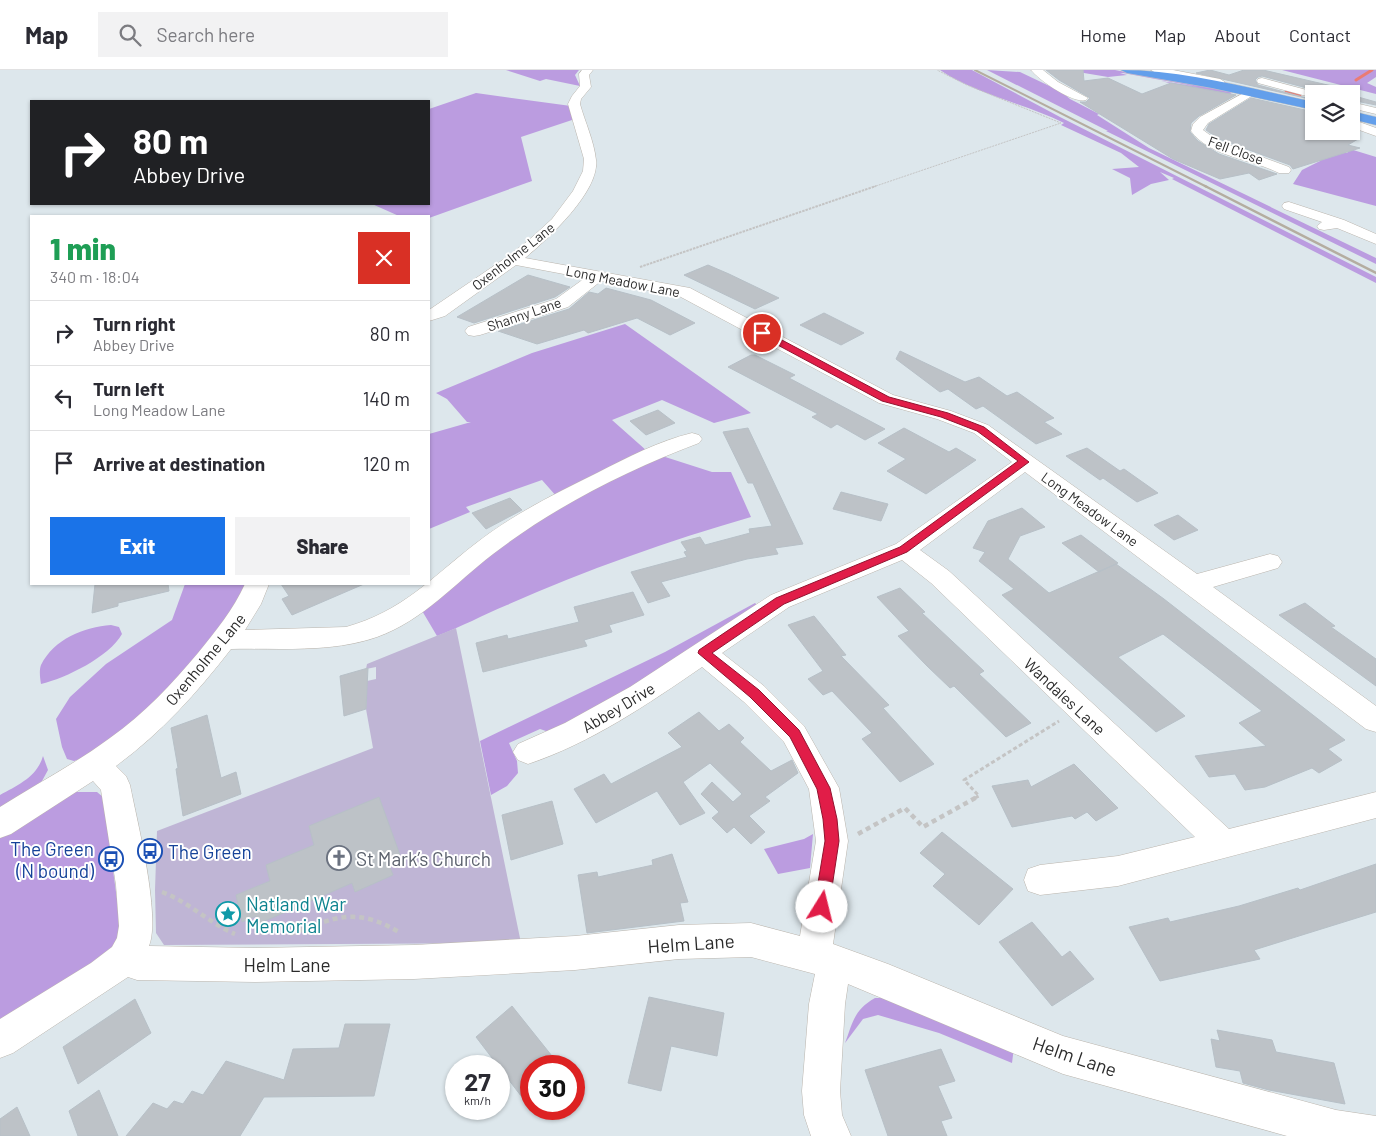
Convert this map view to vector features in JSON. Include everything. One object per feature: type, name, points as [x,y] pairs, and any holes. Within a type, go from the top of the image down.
[{"type":"main road","points":[[1127,70],[1157,72],[1251,92],[1305,106]]},
{"type":"main road","points":[[1360,117],[1376,121]]},
{"type":"street","name":"Oxenholme Lane","points":[[430,316],[439,312],[513,260],[557,222],[579,192],[590,171],[590,159],[588,145],[574,104],[576,98],[586,86],[584,74],[588,70]]},
{"type":"street","points":[[1036,70],[1048,80],[1082,98]]},
{"type":"street","points":[[1157,72],[1220,82]]},
{"type":"street","points":[[1262,81],[1281,89],[1305,93]]},
{"type":"street","name":"Fell Close","points":[[1251,92],[1204,120],[1199,124],[1197,131],[1208,142],[1270,163],[1284,170]]},
{"type":"street","points":[[1360,107],[1376,111]]},
{"type":"street","points":[[1360,126],[1376,132]]},
{"type":"street","points":[[1288,206],[1339,222],[1376,239]]},
{"type":"street","points":[[1324,226],[1339,222]]},
{"type":"street","name":"Long Meadow Lane","points":[[513,260],[676,290],[692,295],[886,399],[944,415],[980,429],[1193,584],[1376,722]]},
{"type":"street","name":"Shanny Lane","points":[[474,331],[562,303],[602,277]]},
{"type":"street","points":[[224,640],[346,637],[370,630],[395,619],[420,603],[486,548],[556,502],[649,455],[692,439]]},
{"type":"street","name":"Abbey Drive","points":[[528,752],[567,736],[610,714],[780,601],[904,550],[1025,462]]},
{"type":"street","name":"Wandales Lane","points":[[904,550],[940,578],[1225,845]]},
{"type":"street","points":[[1193,584],[1270,562]]},
{"type":"street","name":"Oxenholme Lane","points":[[0,824],[29,804],[96,764],[137,734],[177,695],[224,640],[250,602],[257,585]]},
{"type":"street","points":[[704,653],[754,694],[794,734],[824,788],[830,819],[831,849],[824,959],[827,1004],[821,1091],[823,1115],[831,1136]]},
{"type":"street","points":[[0,1040],[103,975],[124,959],[133,944],[136,926],[132,885],[115,786],[96,764]]},
{"type":"street","points":[[1040,880],[1118,871],[1376,805]]},
{"type":"street","name":"Helm Lane","points":[[124,959],[137,963],[255,965],[414,962],[531,956],[679,942],[737,939],[769,943],[824,959],[888,982],[1063,1055],[1336,1130],[1376,1136]]},
{"type":"path","points":[[602,277],[834,202],[911,173],[1061,123],[1018,104],[976,90],[938,70]]},
{"type":"path","points":[[831,849],[905,808],[923,827],[979,796],[964,780],[1079,709]]},
{"type":"path","points":[[132,885],[176,896],[195,908],[211,922],[241,936]]},
{"type":"path","points":[[280,937],[339,916],[357,915],[382,921],[401,934],[414,962]]},
{"type":"path","points":[[262,940],[263,922]]},
{"type":"path","points":[[256,939],[272,940]]},
{"type":"shaded area","points":[[506,70],[579,70],[575,75],[580,86],[546,79],[540,81]]},
{"type":"shaded area","points":[[940,70],[972,70],[1060,117],[1376,277],[1376,283],[1160,172],[1169,180],[1151,184],[1132,195],[1130,178],[1112,169],[1139,167],[1121,153],[1061,125],[1064,123],[1049,116],[969,86]]},
{"type":"shaded area","points":[[987,70],[1020,72],[1062,92],[1070,99],[1099,114],[1097,115],[1149,148],[1376,258],[1376,264],[1106,131],[1108,131]]},
{"type":"shaded area","points":[[1066,70],[1115,70],[1229,91],[1233,94],[1231,93],[1230,98],[1161,81],[1199,87],[1123,73],[1120,73],[1127,75],[1108,77]]},
{"type":"shaded area","points":[[1282,70],[1376,70],[1376,77],[1367,83],[1376,87],[1376,94],[1360,90],[1360,85],[1341,85]]},
{"type":"shaded area","points":[[476,93],[571,106],[575,119],[521,137],[532,181],[430,218],[430,215],[397,215],[374,205],[430,205],[430,109]]},
{"type":"shaded area","points":[[1319,146],[1347,153],[1350,149],[1376,157],[1376,206],[1293,184],[1302,170],[1320,161],[1295,153]]},
{"type":"shaded area","points":[[625,324],[751,413],[714,423],[662,400],[612,420],[647,451],[557,497],[542,480],[466,507],[470,512],[430,529],[430,434],[471,422],[467,422],[447,399],[436,393],[532,353]]},
{"type":"shaded area","points":[[659,455],[712,472],[731,472],[751,517],[658,546],[597,568],[437,636],[421,609],[546,512]]},
{"type":"shaded area","points":[[185,585],[248,585],[243,599],[213,639],[141,717],[86,757],[74,761],[67,759],[62,747],[56,719],[70,697],[106,664],[172,620]]},
{"type":"shaded area","points":[[755,603],[759,607],[636,688],[549,732],[540,729],[509,743],[517,761],[518,773],[507,786],[491,795],[480,741],[665,652]]},
{"type":"shaded area","points":[[111,625],[119,627],[122,634],[107,651],[74,672],[41,684],[41,665],[62,641],[90,628]]},
{"type":"shaded area","points":[[456,628],[521,943],[164,945],[156,933],[157,831],[373,748],[366,709],[367,681],[376,679],[376,667],[366,669],[367,664]]},
{"type":"shaded area","points":[[43,756],[48,770],[42,781],[0,813],[0,795],[32,775]]},
{"type":"shaded area","points":[[69,792],[97,792],[103,797],[122,936],[112,959],[0,1029],[0,836]]},
{"type":"shaded area","points":[[813,834],[810,868],[778,874],[764,849],[804,839]]},
{"type":"shaded area","points":[[875,998],[882,998],[1014,1047],[1012,1063],[939,1033],[878,1015],[863,1019],[845,1043],[858,1012]]},
{"type":"building","points":[[1046,70],[1083,70],[1084,81],[1108,78],[1142,94],[1171,83],[1236,95],[1199,116],[1191,123],[1190,132],[1198,141],[1219,154],[1277,174],[1259,180],[1249,173],[1220,179],[1173,159],[1080,102],[1086,102],[1090,98]]},
{"type":"building","points":[[1210,70],[1229,75],[1244,70],[1263,70],[1328,85],[1305,85],[1305,88],[1262,76],[1255,80],[1258,85],[1305,98],[1196,73]]},
{"type":"building","points":[[1251,98],[1305,110],[1305,140],[1356,140],[1348,145],[1360,148],[1293,169],[1290,165],[1219,139],[1206,130],[1209,124]]},
{"type":"building","points":[[1360,98],[1376,102],[1376,105],[1360,102]]},
{"type":"building","points":[[708,265],[779,298],[755,309],[684,275]]},
{"type":"building","points":[[528,275],[570,287],[555,297],[474,323],[457,317]]},
{"type":"building","points":[[606,288],[651,300],[695,323],[670,335],[637,318],[588,333],[584,330],[537,344],[498,331],[569,309],[589,292],[598,294]]},
{"type":"building","points":[[824,313],[864,333],[841,345],[800,325]]},
{"type":"building","points":[[900,351],[965,382],[979,377],[1007,396],[1017,392],[1054,418],[1044,422],[1062,434],[1036,444],[983,406],[976,409],[948,389],[940,392],[896,359]]},
{"type":"building","points":[[751,355],[755,355],[795,375],[789,378],[885,429],[865,440],[837,424],[831,428],[812,417],[818,414],[728,367]]},
{"type":"building","points":[[658,410],[675,423],[646,435],[630,421]]},
{"type":"building","points":[[748,428],[803,544],[775,548],[778,554],[747,559],[661,582],[670,596],[648,603],[631,572],[687,557],[684,552],[687,551],[681,542],[700,537],[705,545],[750,533],[749,529],[772,526],[753,483],[748,483],[723,432]]},
{"type":"building","points":[[904,428],[949,452],[956,448],[976,460],[926,494],[887,471],[906,459],[878,443]]},
{"type":"building","points":[[1087,448],[1120,471],[1124,469],[1158,493],[1137,502],[1103,478],[1100,480],[1066,456]]},
{"type":"building","points":[[841,492],[888,504],[881,521],[833,509]]},
{"type":"building","points":[[510,498],[522,510],[486,529],[472,513]]},
{"type":"building","points":[[1022,508],[1045,527],[1020,536],[1008,559],[1049,593],[1116,564],[1345,740],[1328,749],[1342,760],[1319,773],[1312,768],[1265,787],[1245,790],[1235,774],[1209,777],[1195,756],[1266,746],[1239,723],[1262,711],[1163,634],[1118,657],[1185,716],[1156,732],[1002,595],[1014,589],[979,561],[985,552],[973,548],[988,521]]},
{"type":"building","points":[[1178,515],[1198,530],[1174,540],[1154,525]]},
{"type":"building","points":[[1081,535],[1118,563],[1099,572],[1062,543]]},
{"type":"building","points":[[95,585],[168,585],[169,591],[118,603],[118,606],[92,613]]},
{"type":"building","points":[[282,585],[362,585],[292,615],[282,599],[289,596]]},
{"type":"building","points":[[900,588],[925,612],[922,613],[984,671],[979,674],[1031,723],[1006,737],[954,686],[950,688],[927,666],[898,636],[909,631],[877,597]]},
{"type":"building","points":[[633,592],[644,615],[609,625],[612,632],[584,640],[587,646],[483,672],[476,643],[507,635],[508,639],[579,622],[574,607]]},
{"type":"building","points":[[1305,603],[1335,626],[1331,627],[1376,659],[1376,686],[1279,615]]},
{"type":"building","points":[[814,616],[846,655],[841,656],[889,705],[883,708],[934,764],[900,782],[862,739],[872,733],[832,691],[823,695],[808,679],[823,671],[788,625]]},
{"type":"building","points":[[368,668],[366,709],[344,716],[340,676]]},
{"type":"building","points":[[699,712],[719,731],[729,724],[744,738],[740,742],[771,771],[792,760],[798,773],[765,797],[770,801],[749,816],[765,832],[751,844],[734,827],[727,833],[712,818],[719,812],[701,794],[712,782],[733,802],[742,794],[710,763],[683,782],[705,813],[680,825],[657,791],[596,823],[574,789],[604,774],[611,784],[682,747],[668,733]]},
{"type":"building","points":[[207,715],[221,778],[236,772],[241,794],[183,816],[176,769],[178,768],[171,728]]},
{"type":"building","points":[[1074,764],[1118,808],[1096,821],[1087,812],[1075,819],[1072,816],[1012,827],[992,786],[1028,780],[1031,787]]},
{"type":"building","name":"St Mark’s Church","points":[[379,797],[400,855],[387,860],[393,875],[355,892],[352,883],[258,924],[256,916],[242,922],[236,895],[270,881],[266,865],[314,845],[309,826]]},
{"type":"building","points":[[552,801],[563,844],[511,860],[502,815]]},
{"type":"building","points":[[942,832],[1013,889],[979,925],[933,886],[945,874],[920,853]]},
{"type":"building","points":[[672,854],[688,902],[680,903],[684,921],[587,933],[578,875],[597,872],[598,877],[653,865],[652,860]]},
{"type":"building","points":[[1376,864],[1376,912],[1254,950],[1260,959],[1160,981],[1129,927],[1168,918],[1170,922],[1239,906],[1298,888],[1300,890]]},
{"type":"building","points":[[1032,922],[1062,957],[1070,951],[1094,979],[1052,1006],[999,942]]},
{"type":"building","points":[[649,997],[724,1013],[717,1056],[671,1046],[661,1091],[628,1083]]},
{"type":"building","points":[[135,999],[151,1033],[78,1084],[63,1047]]},
{"type":"building","points":[[512,1006],[551,1055],[520,1055],[520,1095],[510,1082],[510,1055],[490,1055],[476,1037]]},
{"type":"building","points":[[345,1024],[390,1024],[374,1096],[264,1097],[240,1136],[126,1136],[153,1103],[167,1109],[174,1101],[183,1104],[192,1091],[203,1095],[226,1061],[284,1080],[293,1049],[339,1048]]},
{"type":"building","points":[[1217,1030],[1272,1040],[1276,1052],[1334,1063],[1345,1104],[1269,1090],[1243,1083],[1240,1071],[1216,1067],[1211,1039],[1220,1041]]},
{"type":"building","points":[[941,1049],[955,1081],[938,1086],[952,1118],[941,1121],[947,1136],[888,1136],[865,1070]]},
{"type":"building","points":[[99,1090],[118,1136],[78,1136],[69,1111]]},
{"type":"building","points":[[17,1107],[30,1136],[0,1136],[0,1119]]},
{"type":"waterway","points":[[1356,80],[1372,70]]},
{"type":"waterway","points":[[1286,92],[1300,95]]},
{"type":"railway","points":[[975,70],[1207,187]]},
{"type":"railway","points":[[1205,186],[1376,273]]},
{"type":"place","name":"The Green","points":[[150,851]]},
{"type":"place","name":"St Mark’s Church","points":[[339,858]]},
{"type":"place","name":"The Green (N bound)","points":[[111,859]]},
{"type":"place","name":"Natland War Memorial","points":[[228,914]]},
{"type":"route","points":[[762,333],[886,399],[944,415],[980,429],[1025,462],[966,503],[904,550],[780,601],[704,653],[779,717],[794,734],[824,788],[832,841],[822,907]]}]
